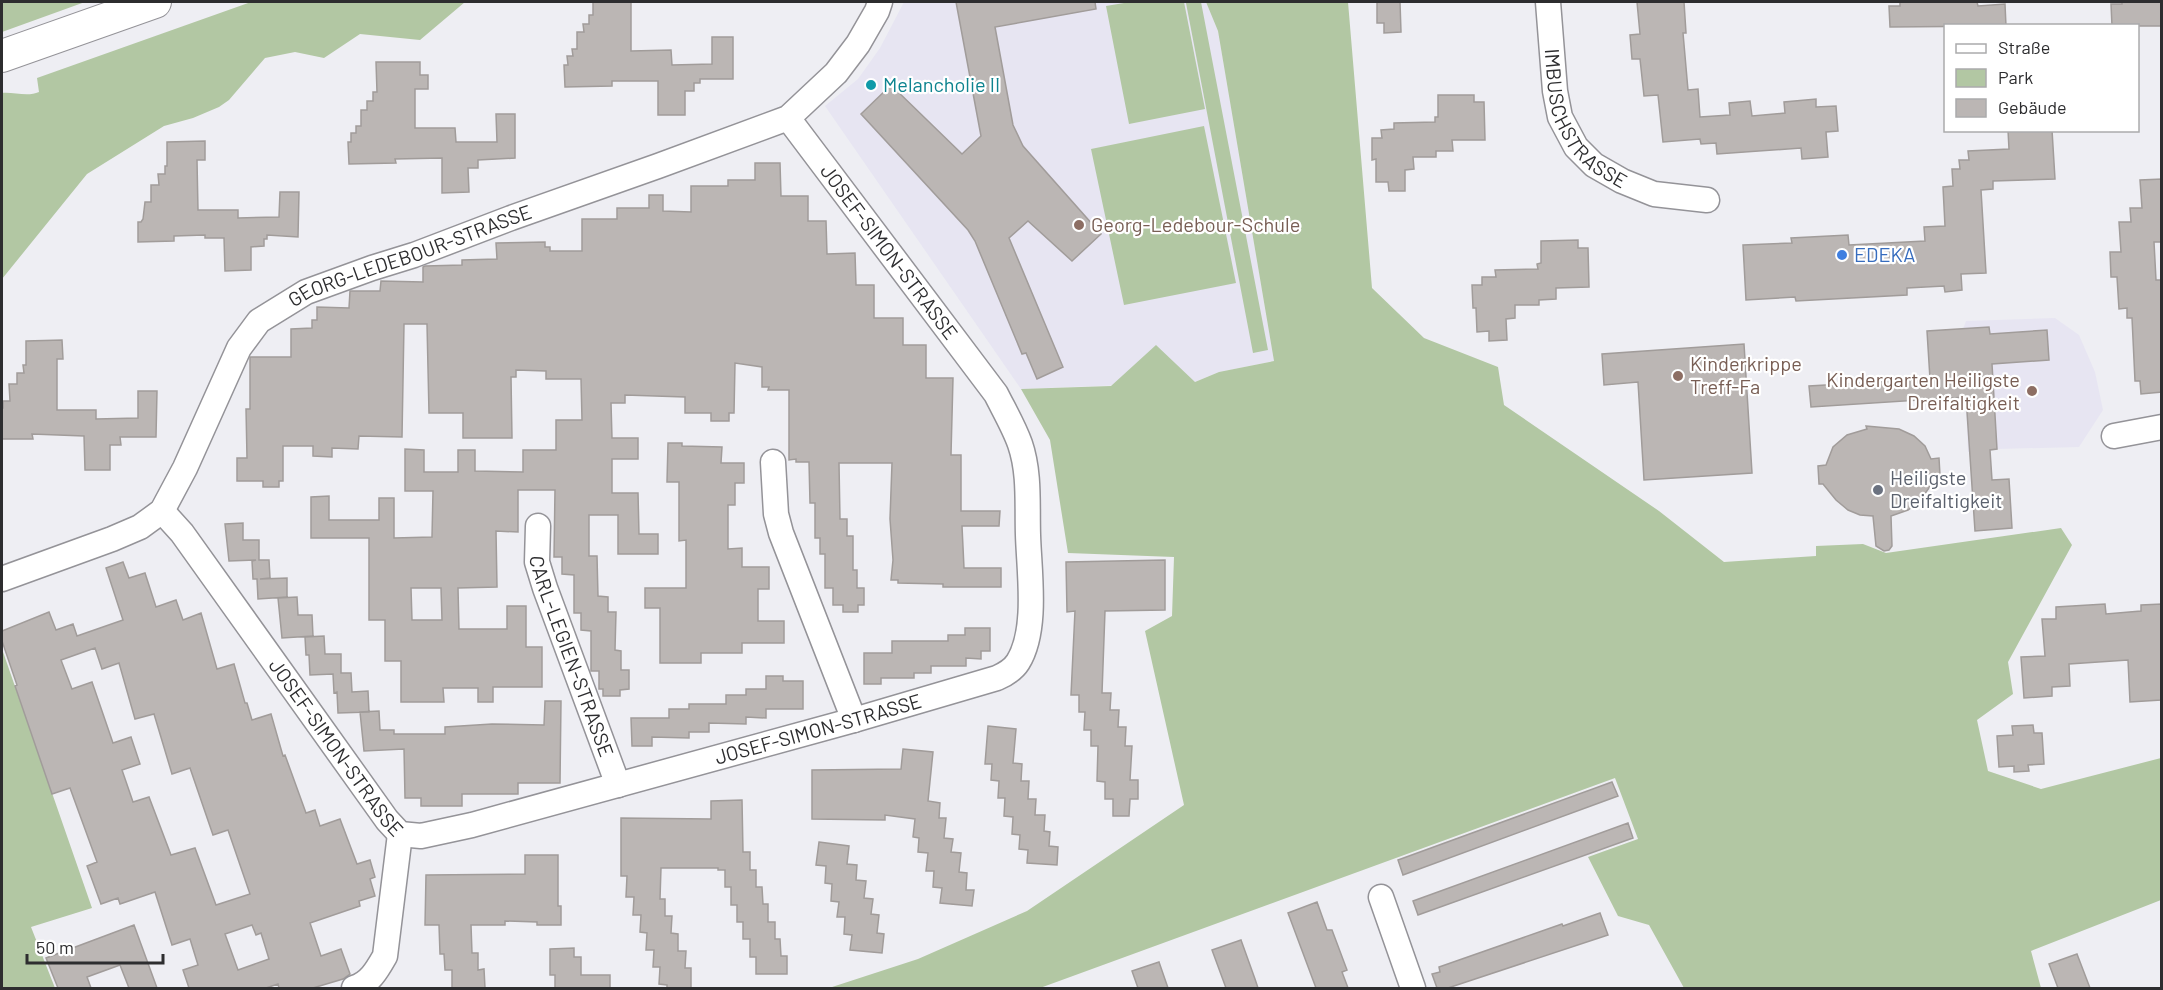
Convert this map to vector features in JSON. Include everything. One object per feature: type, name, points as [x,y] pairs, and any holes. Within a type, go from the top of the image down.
[{"type":"main road","points":[[2,56],[155,2]]},
{"type":"street","name":"IMBUSCHSTRASSE","points":[[1548,2],[1555,92],[1560,117],[1576,147],[1594,165],[1622,181],[1654,194],[1707,200]]},
{"type":"street","name":"GEORG-LEDEBOUR-STRASSE","points":[[2,579],[141,527],[162,511],[185,468],[239,348],[259,321],[297,297],[788,118],[820,90],[858,44],[872,5]]},
{"type":"street","name":"JOSEF-SIMON-STRASSE","points":[[162,511],[182,533],[387,820],[400,834],[422,836],[618,785],[854,720],[997,678],[1010,672],[1019,661],[1026,642],[1030,612],[1026,473],[1020,444],[996,394],[788,118]]},
{"type":"street","points":[[2114,436],[2162,427]]},
{"type":"street","points":[[773,462],[776,514],[781,533],[854,720]]},
{"type":"street","name":"CARL-LEGIEN-STRASSE","points":[[538,526],[537,562],[545,588],[618,785]]},
{"type":"street","points":[[354,988],[361,986],[376,973],[385,956],[400,834]]},
{"type":"street","points":[[1381,897],[1413,988]]},
{"type":"shaded area","name":"Georg-Ledebour-Schule","points":[[904,2],[1206,2],[1218,31],[1274,361],[1219,372],[1195,382],[1021,389],[825,106],[858,79],[880,48]]},
{"type":"shaded area","name":"Kindergarten Heiligste Dreifaltigkeit","points":[[2055,318],[2079,335],[2095,372],[2103,410],[2079,447],[1968,452],[1963,329],[1966,321]]},
{"type":"green space","points":[[2,2],[85,2],[2,32]]},
{"type":"green space","points":[[251,2],[465,2],[420,40],[360,34],[324,58],[295,52],[265,58],[229,100],[219,107],[193,118],[164,126],[87,174],[2,279],[2,93],[39,92],[37,78]]},
{"type":"green space","points":[[1130,2],[1184,2],[1205,109],[1129,124],[1106,6]]},
{"type":"green space","points":[[1201,2],[1268,350],[1253,353],[1186,3]]},
{"type":"green space","points":[[1206,2],[1348,2],[1372,288],[1424,338],[1498,367],[1504,405],[1659,511],[1724,562],[1816,556],[1816,546],[1863,544],[1886,553],[2061,528],[2072,545],[2008,662],[2013,694],[1977,720],[1988,771],[2041,789],[2161,758],[2161,900],[2031,951],[2041,988],[1684,988],[1649,925],[1618,916],[1588,857],[1638,839],[1615,778],[1040,988],[829,988],[918,959],[1027,911],[1184,805],[1145,631],[1172,616],[1174,557],[1068,553],[1050,440],[1021,389],[1111,386],[1156,345],[1195,382],[1219,372],[1274,361],[1218,31]]},
{"type":"green space","points":[[1204,126],[1236,283],[1124,305],[1091,149]]},
{"type":"green space","points":[[2,649],[92,908],[31,927],[55,988],[2,988]]},
{"type":"building","points":[[593,2],[631,2],[631,51],[671,50],[672,65],[712,64],[712,37],[733,37],[733,79],[700,79],[700,83],[694,83],[694,91],[685,91],[685,115],[658,115],[658,81],[612,81],[612,86],[565,87],[564,65],[568,65],[567,56],[573,56],[572,49],[577,49],[577,32],[584,32],[583,24],[589,24],[589,15],[593,15]]},
{"type":"building","points":[[956,2],[1095,2],[1096,9],[995,27],[1013,125],[1023,146],[1101,234],[1072,261],[1028,221],[1009,238],[1063,367],[1037,379],[1026,353],[1022,354],[975,241],[968,230],[861,114],[891,85],[962,154],[981,136]]},
{"type":"building","points":[[1377,2],[1400,2],[1401,32],[1384,33],[1384,23],[1377,23]]},
{"type":"building","points":[[1637,2],[1684,2],[1686,33],[1683,33],[1688,90],[1698,89],[1700,117],[1730,115],[1729,103],[1750,101],[1752,116],[1785,113],[1784,102],[1816,99],[1816,107],[1836,106],[1838,131],[1826,132],[1828,157],[1802,159],[1801,148],[1717,154],[1716,143],[1701,144],[1700,139],[1663,142],[1658,95],[1644,96],[1640,59],[1632,59],[1630,35],[1640,34]]},
{"type":"building","points":[[1900,2],[1977,2],[1978,6],[2005,4],[2006,24],[1890,27],[1889,6],[1900,6]]},
{"type":"building","points":[[2122,2],[2162,2],[2162,26],[2112,24],[2111,4],[2122,4]]},
{"type":"building","points":[[376,62],[420,62],[420,75],[428,75],[428,89],[415,89],[415,128],[455,128],[456,142],[497,142],[496,114],[515,114],[515,158],[478,160],[478,168],[468,168],[469,192],[442,193],[442,158],[395,159],[396,163],[349,164],[348,142],[351,142],[351,133],[356,133],[356,126],[361,126],[361,110],[367,110],[367,101],[373,101],[373,92],[377,92]]},
{"type":"building","points":[[1438,95],[1474,95],[1474,102],[1484,102],[1485,140],[1452,140],[1453,151],[1436,151],[1436,157],[1413,157],[1414,169],[1405,170],[1405,191],[1389,191],[1388,182],[1376,182],[1376,159],[1372,160],[1372,138],[1382,138],[1381,130],[1394,129],[1394,123],[1435,122],[1435,117],[1438,117]]},
{"type":"building","points":[[2008,132],[2052,132],[2055,179],[1993,181],[1993,189],[1981,190],[1986,273],[1961,274],[1962,290],[1945,292],[1944,286],[1907,288],[1907,295],[1796,301],[1795,297],[1746,300],[1743,245],[1792,243],[1791,238],[1848,235],[1849,245],[1925,241],[1924,227],[1945,226],[1943,187],[1953,186],[1952,169],[1960,169],[1959,160],[1969,160],[1968,151],[2009,149]]},
{"type":"building","points":[[205,141],[205,160],[197,160],[198,210],[238,210],[238,218],[279,217],[280,192],[299,192],[298,237],[267,235],[267,239],[264,239],[264,246],[251,247],[251,270],[225,271],[224,238],[205,238],[205,235],[174,236],[174,241],[138,242],[138,222],[143,219],[145,202],[151,202],[151,185],[159,185],[158,174],[165,174],[167,142]]},
{"type":"building","points":[[755,163],[780,163],[781,196],[808,196],[808,221],[826,221],[827,254],[855,253],[856,285],[874,285],[874,318],[903,318],[903,345],[926,345],[926,378],[953,378],[951,455],[961,455],[961,511],[1000,511],[999,526],[962,526],[964,568],[1001,568],[1001,587],[943,587],[943,584],[898,583],[898,580],[891,580],[893,560],[890,519],[892,463],[839,463],[840,519],[847,519],[847,536],[853,536],[853,570],[857,570],[857,588],[864,588],[864,605],[858,605],[858,612],[843,612],[843,605],[833,605],[833,588],[825,588],[825,554],[820,554],[820,538],[815,538],[815,503],[810,503],[809,462],[789,460],[789,390],[768,390],[769,387],[762,387],[762,367],[735,363],[734,413],[729,413],[729,421],[711,421],[711,413],[685,413],[685,397],[625,395],[625,403],[611,403],[612,438],[638,438],[638,459],[612,459],[612,493],[638,493],[639,534],[658,534],[658,554],[618,554],[618,515],[589,515],[589,556],[597,556],[598,596],[608,597],[608,612],[616,612],[615,650],[621,651],[621,670],[629,670],[629,689],[620,690],[620,696],[603,696],[603,689],[599,689],[599,671],[591,671],[591,631],[581,630],[581,613],[574,613],[574,575],[562,574],[562,557],[554,557],[555,490],[518,490],[518,532],[496,531],[497,587],[458,588],[459,629],[507,629],[507,606],[526,606],[526,647],[542,647],[542,687],[493,687],[493,702],[478,702],[478,688],[443,688],[444,702],[401,702],[401,661],[385,661],[385,620],[369,620],[369,538],[311,538],[311,497],[329,496],[329,520],[379,520],[379,498],[394,498],[394,538],[432,537],[433,491],[405,491],[405,449],[424,450],[424,472],[458,472],[458,450],[475,450],[475,471],[523,472],[523,450],[556,450],[556,420],[582,420],[581,379],[546,379],[546,371],[516,370],[516,377],[511,377],[512,438],[463,438],[463,413],[429,413],[427,324],[404,324],[402,437],[359,436],[358,449],[332,448],[332,457],[313,456],[313,446],[283,446],[283,481],[279,481],[279,487],[263,487],[263,481],[237,481],[237,458],[247,458],[246,409],[250,409],[250,357],[291,357],[291,329],[312,328],[312,320],[317,320],[317,307],[349,308],[350,291],[380,291],[381,281],[423,282],[423,267],[425,266],[462,265],[462,260],[497,259],[496,243],[545,242],[545,247],[550,247],[550,251],[582,251],[582,219],[617,219],[617,208],[649,208],[649,195],[663,195],[663,211],[691,212],[691,186],[728,186],[728,180],[755,180]],"holes":[[[411,588],[441,588],[442,620],[412,620]]]},
{"type":"building","points":[[2162,179],[2162,242],[2154,242],[2156,280],[2162,280],[2162,392],[2141,394],[2140,381],[2135,381],[2132,318],[2127,318],[2127,308],[2119,309],[2117,277],[2111,277],[2110,252],[2121,252],[2119,222],[2131,222],[2130,208],[2142,208],[2140,180]]},
{"type":"building","points":[[1578,240],[1578,248],[1588,248],[1589,287],[1556,288],[1556,299],[1539,300],[1539,305],[1515,305],[1515,318],[1506,319],[1507,340],[1489,341],[1489,331],[1477,332],[1472,285],[1482,285],[1482,277],[1496,277],[1495,270],[1538,269],[1537,264],[1541,263],[1541,241]]},
{"type":"building","points":[[1989,327],[1990,334],[2047,330],[2049,360],[1992,364],[1997,449],[1990,450],[1992,480],[2009,479],[2012,528],[1975,531],[1966,397],[1811,407],[1809,386],[1930,379],[1927,331]]},
{"type":"building","points":[[62,340],[63,359],[57,359],[57,410],[96,410],[96,419],[138,418],[138,391],[157,391],[156,437],[120,437],[121,445],[110,445],[110,470],[85,470],[84,436],[32,434],[33,439],[2,439],[3,401],[10,401],[9,384],[17,384],[17,373],[24,373],[26,341]]},
{"type":"building","points":[[1744,344],[1752,473],[1644,480],[1638,382],[1604,385],[1602,354]]},
{"type":"building","name":"Heiligste Dreifaltigkeit","points":[[1866,426],[1899,429],[1914,436],[1925,446],[1931,459],[1939,458],[1940,475],[1932,476],[1929,488],[1919,502],[1908,510],[1891,516],[1892,546],[1889,550],[1884,551],[1876,546],[1873,516],[1860,515],[1848,510],[1823,484],[1819,484],[1818,466],[1826,465],[1833,447],[1847,435],[1867,429]]},
{"type":"building","points":[[668,443],[682,443],[682,446],[722,447],[721,463],[744,463],[744,483],[735,483],[735,505],[728,505],[728,549],[742,548],[742,567],[769,567],[769,589],[758,589],[758,621],[784,621],[784,643],[742,643],[742,653],[701,653],[701,663],[660,663],[660,608],[645,608],[645,588],[686,588],[686,540],[679,541],[679,482],[667,482]]},
{"type":"building","points":[[243,523],[243,540],[259,540],[259,560],[269,560],[270,578],[260,579],[287,578],[287,597],[258,599],[257,579],[253,579],[252,561],[256,560],[229,561],[225,524]]},
{"type":"building","points":[[1165,560],[1165,610],[1105,611],[1102,693],[1111,693],[1110,710],[1119,710],[1118,727],[1126,727],[1125,746],[1132,746],[1130,780],[1138,780],[1138,799],[1130,799],[1129,816],[1113,816],[1113,799],[1105,799],[1105,782],[1097,781],[1098,746],[1091,746],[1091,730],[1084,730],[1085,712],[1079,712],[1079,695],[1071,695],[1075,611],[1067,612],[1066,562]]},
{"type":"building","points":[[123,562],[129,578],[145,573],[156,607],[176,600],[183,620],[201,613],[217,669],[234,664],[252,720],[271,714],[283,756],[285,755],[306,813],[315,810],[320,826],[340,819],[357,864],[370,860],[375,877],[370,879],[375,896],[359,901],[360,906],[310,923],[321,956],[341,949],[350,974],[343,979],[313,988],[279,988],[278,984],[266,988],[189,988],[183,970],[198,965],[190,939],[172,945],[155,892],[120,904],[118,898],[101,904],[87,866],[97,862],[70,788],[52,794],[15,686],[17,685],[2,641],[2,631],[49,612],[56,630],[73,624],[77,636],[123,620],[106,568]],"holes":[[[95,648],[102,669],[119,663],[135,719],[154,714],[172,774],[190,768],[213,835],[228,830],[250,894],[216,905],[195,848],[171,855],[149,797],[133,802],[122,770],[140,764],[131,737],[113,743],[92,682],[72,689],[61,660]],[[252,925],[256,935],[261,933],[269,959],[238,970],[225,934]]]},
{"type":"building","points":[[297,597],[298,615],[312,615],[313,636],[282,638],[278,598]]},
{"type":"building","points":[[2105,604],[2106,614],[2141,611],[2141,605],[2162,604],[2161,700],[2130,702],[2128,660],[2069,664],[2070,686],[2052,687],[2052,696],[2024,698],[2021,657],[2045,656],[2042,619],[2056,619],[2056,607]]},
{"type":"building","points":[[965,628],[990,628],[990,651],[981,651],[981,659],[966,658],[966,666],[931,666],[931,673],[914,673],[914,678],[881,678],[881,684],[864,684],[864,653],[892,653],[892,641],[948,641],[948,635],[965,635]]},
{"type":"building","points":[[324,636],[325,654],[341,654],[341,673],[351,673],[352,692],[368,691],[369,712],[338,713],[333,674],[310,675],[305,637]]},
{"type":"building","points":[[766,676],[783,676],[783,681],[803,681],[803,709],[766,709],[766,718],[746,717],[746,724],[709,723],[709,732],[689,732],[689,738],[652,737],[652,746],[632,746],[631,718],[669,718],[669,709],[689,709],[689,704],[726,704],[726,695],[746,695],[746,689],[766,689]]},
{"type":"building","points":[[545,701],[561,701],[560,783],[518,783],[518,794],[462,794],[462,806],[421,806],[421,798],[405,798],[404,749],[364,751],[360,712],[379,711],[380,730],[394,730],[394,734],[445,734],[445,727],[492,724],[544,725]]},
{"type":"building","points":[[2033,725],[2034,733],[2042,733],[2044,764],[2028,765],[2029,771],[2014,772],[2014,766],[1999,767],[1997,736],[2013,735],[2012,726]]},
{"type":"building","points":[[988,726],[1016,729],[1013,763],[1022,764],[1021,781],[1029,781],[1028,799],[1036,799],[1035,815],[1045,815],[1044,831],[1050,832],[1049,846],[1058,847],[1057,865],[1027,863],[1028,850],[1019,849],[1020,835],[1012,834],[1013,817],[1004,816],[1005,798],[998,798],[999,781],[991,780],[992,764],[985,764]]},
{"type":"building","points":[[903,749],[933,752],[928,801],[940,803],[939,818],[946,818],[944,838],[953,839],[951,852],[961,853],[959,872],[967,873],[966,890],[974,890],[972,906],[940,903],[942,888],[933,887],[934,871],[926,871],[928,853],[918,852],[919,838],[913,837],[915,819],[885,815],[885,820],[812,819],[812,770],[901,769]]},
{"type":"building","points":[[1612,782],[1618,796],[1403,875],[1398,860]]},
{"type":"building","points":[[742,800],[743,852],[750,852],[750,870],[756,870],[756,887],[762,887],[763,904],[768,904],[768,922],[775,922],[775,939],[780,939],[781,956],[787,956],[787,974],[756,974],[756,957],[750,957],[750,939],[743,939],[743,922],[737,922],[737,905],[731,905],[731,887],[725,887],[725,870],[661,868],[660,899],[665,899],[665,916],[672,916],[671,933],[678,934],[678,951],[686,951],[685,968],[691,968],[691,988],[667,988],[667,985],[659,984],[660,967],[653,967],[654,950],[646,950],[647,933],[640,932],[641,915],[633,915],[634,897],[626,897],[627,876],[621,876],[621,818],[711,819],[711,801]]},
{"type":"building","points":[[1628,823],[1633,838],[1418,915],[1413,901]]},
{"type":"building","points":[[819,842],[849,846],[847,864],[857,865],[856,880],[866,881],[864,898],[873,899],[871,914],[879,915],[877,933],[884,934],[882,953],[850,950],[852,935],[844,934],[845,917],[837,917],[839,902],[831,901],[832,884],[825,883],[826,866],[816,865]]},
{"type":"building","points":[[525,855],[558,855],[558,906],[561,906],[561,925],[505,921],[505,925],[471,925],[472,953],[478,953],[478,970],[484,969],[485,988],[452,988],[452,970],[445,970],[444,954],[440,954],[439,925],[425,925],[426,875],[525,874]]},
{"type":"building","points":[[1317,902],[1327,930],[1332,930],[1347,970],[1342,972],[1348,988],[1316,988],[1288,913]]},
{"type":"building","points":[[1600,913],[1608,935],[1448,988],[1437,988],[1432,974],[1440,972],[1439,967]]},
{"type":"building","points":[[134,925],[157,988],[129,988],[120,965],[87,977],[91,988],[58,988],[46,958]]},
{"type":"building","points":[[1241,940],[1258,988],[1226,988],[1212,950]]},
{"type":"building","points":[[574,948],[574,957],[581,957],[581,975],[610,975],[610,988],[555,988],[555,975],[550,975],[550,949]]},
{"type":"building","points":[[2077,954],[2090,988],[2058,988],[2049,964]]},
{"type":"building","points":[[1159,962],[1168,988],[1138,988],[1132,971]]},
{"type":"place","name":"Melancholie II","points":[[871,85]]},
{"type":"place","name":"Georg-Ledebour-Schule","points":[[1079,225]]},
{"type":"place","name":"EDEKA","points":[[1842,255]]},
{"type":"place","name":"Kinderkrippe Treff-Fa","points":[[1678,376]]},
{"type":"place","name":"Kindergarten Heiligste Dreifaltigkeit","points":[[2032,391]]},
{"type":"place","name":"Heiligste Dreifaltigkeit","points":[[1878,490]]}]
